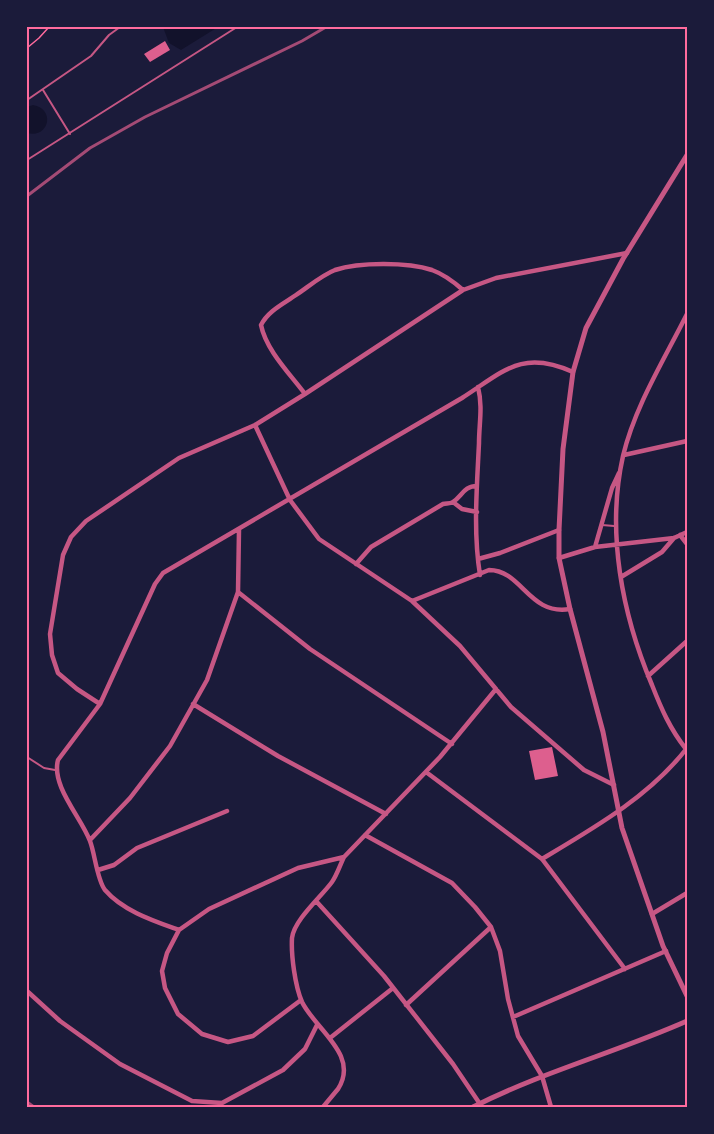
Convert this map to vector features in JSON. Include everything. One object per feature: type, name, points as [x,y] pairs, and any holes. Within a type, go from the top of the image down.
[{"type":"street","points":[[687,155],[627,253],[586,328],[573,372],[563,449],[559,530],[559,558],[570,609],[603,732],[622,828],[666,951],[687,996]]},
{"type":"street","points":[[100,704],[58,673],[52,655],[50,634],[63,555],[71,537],[86,521],[178,458],[255,425],[463,290],[496,278],[627,253]]},
{"type":"street","points":[[305,394],[272,350],[263,335],[261,325],[271,312],[333,271],[350,266],[415,266],[435,271],[463,290]]},
{"type":"street","points":[[542,859],[596,827],[657,781],[687,748],[666,718],[648,676],[630,622],[621,577],[617,526],[620,472],[624,455],[643,402],[687,314]]},
{"type":"street","points":[[178,930],[144,917],[120,902],[104,888],[90,840],[55,770],[58,760],[100,704],[155,584],[163,573],[290,500],[510,367],[533,361],[573,372]]},
{"type":"street","points":[[478,387],[482,404],[477,486],[480,574]]},
{"type":"street","points":[[255,425],[290,500],[319,539],[412,601],[460,646],[511,707],[584,770],[614,785]]},
{"type":"street","points":[[624,455],[633,455],[687,441]]},
{"type":"street","points":[[595,547],[614,484],[620,472]]},
{"type":"street","points":[[356,564],[371,547],[443,504],[453,502],[471,486],[477,486]]},
{"type":"street","points":[[453,502],[462,510],[477,512]]},
{"type":"street","points":[[90,840],[130,798],[170,746],[207,680],[238,592],[239,530]]},
{"type":"street","points":[[478,559],[559,530]]},
{"type":"street","points":[[559,558],[595,547],[674,538],[687,532]]},
{"type":"street","points":[[680,535],[687,544]]},
{"type":"street","points":[[621,577],[662,552],[674,538]]},
{"type":"street","points":[[412,601],[489,570],[500,570],[527,595],[545,606],[559,611],[570,609]]},
{"type":"street","points":[[238,592],[310,649],[452,744]]},
{"type":"street","points":[[648,676],[687,641]]},
{"type":"street","points":[[323,1107],[339,1088],[343,1074],[341,1054],[317,1025],[302,1000],[292,957],[292,935],[305,914],[332,881],[344,857],[452,744],[496,689]]},
{"type":"street","points":[[193,704],[278,756],[386,814]]},
{"type":"street","points":[[426,772],[542,859],[625,969]]},
{"type":"street","points":[[98,870],[114,864],[137,848],[227,811]]},
{"type":"street","points":[[365,835],[452,883],[490,927],[500,951],[518,1036],[542,1076],[551,1107]]},
{"type":"street","points":[[302,1000],[253,1036],[228,1042],[202,1034],[178,1014],[165,988],[162,971],[167,952],[178,930],[209,909],[298,868],[344,857]]},
{"type":"street","points":[[652,914],[687,893]]},
{"type":"street","points":[[316,901],[393,988],[453,1064],[481,1105]]},
{"type":"street","points":[[406,1005],[490,927]]},
{"type":"street","points":[[513,1017],[666,951]]},
{"type":"street","points":[[330,1038],[393,988]]},
{"type":"street","points":[[27,991],[60,1021],[120,1064],[192,1101],[222,1103],[283,1070],[305,1049],[317,1025]]},
{"type":"street","points":[[473,1107],[542,1076],[640,1042],[687,1021]]},
{"type":"lane","points":[[27,100],[91,56],[109,35],[120,27]]},
{"type":"lane","points":[[27,160],[237,27]]},
{"type":"lane","points":[[42,89],[69,134]]},
{"type":"lane","points":[[601,525],[617,526]]},
{"type":"lane","points":[[27,757],[44,768],[55,770]]},
{"type":"path","points":[[27,48],[49,27]]},
{"type":"shaded area","points":[[163,27],[218,27],[181,50],[169,43]]},
{"type":"shaded area","points":[[33,105],[45,112],[47,117],[45,128],[35,134],[27,133],[27,107]]},
{"type":"building","points":[[165,41],[170,50],[150,62],[144,54]]},
{"type":"building","points":[[552,747],[558,776],[535,780],[529,751]]},
{"type":"railway","points":[[27,196],[90,148],[145,117],[302,41],[326,27]]},
{"type":"railway","points":[[27,1102],[34,1107]]}]
